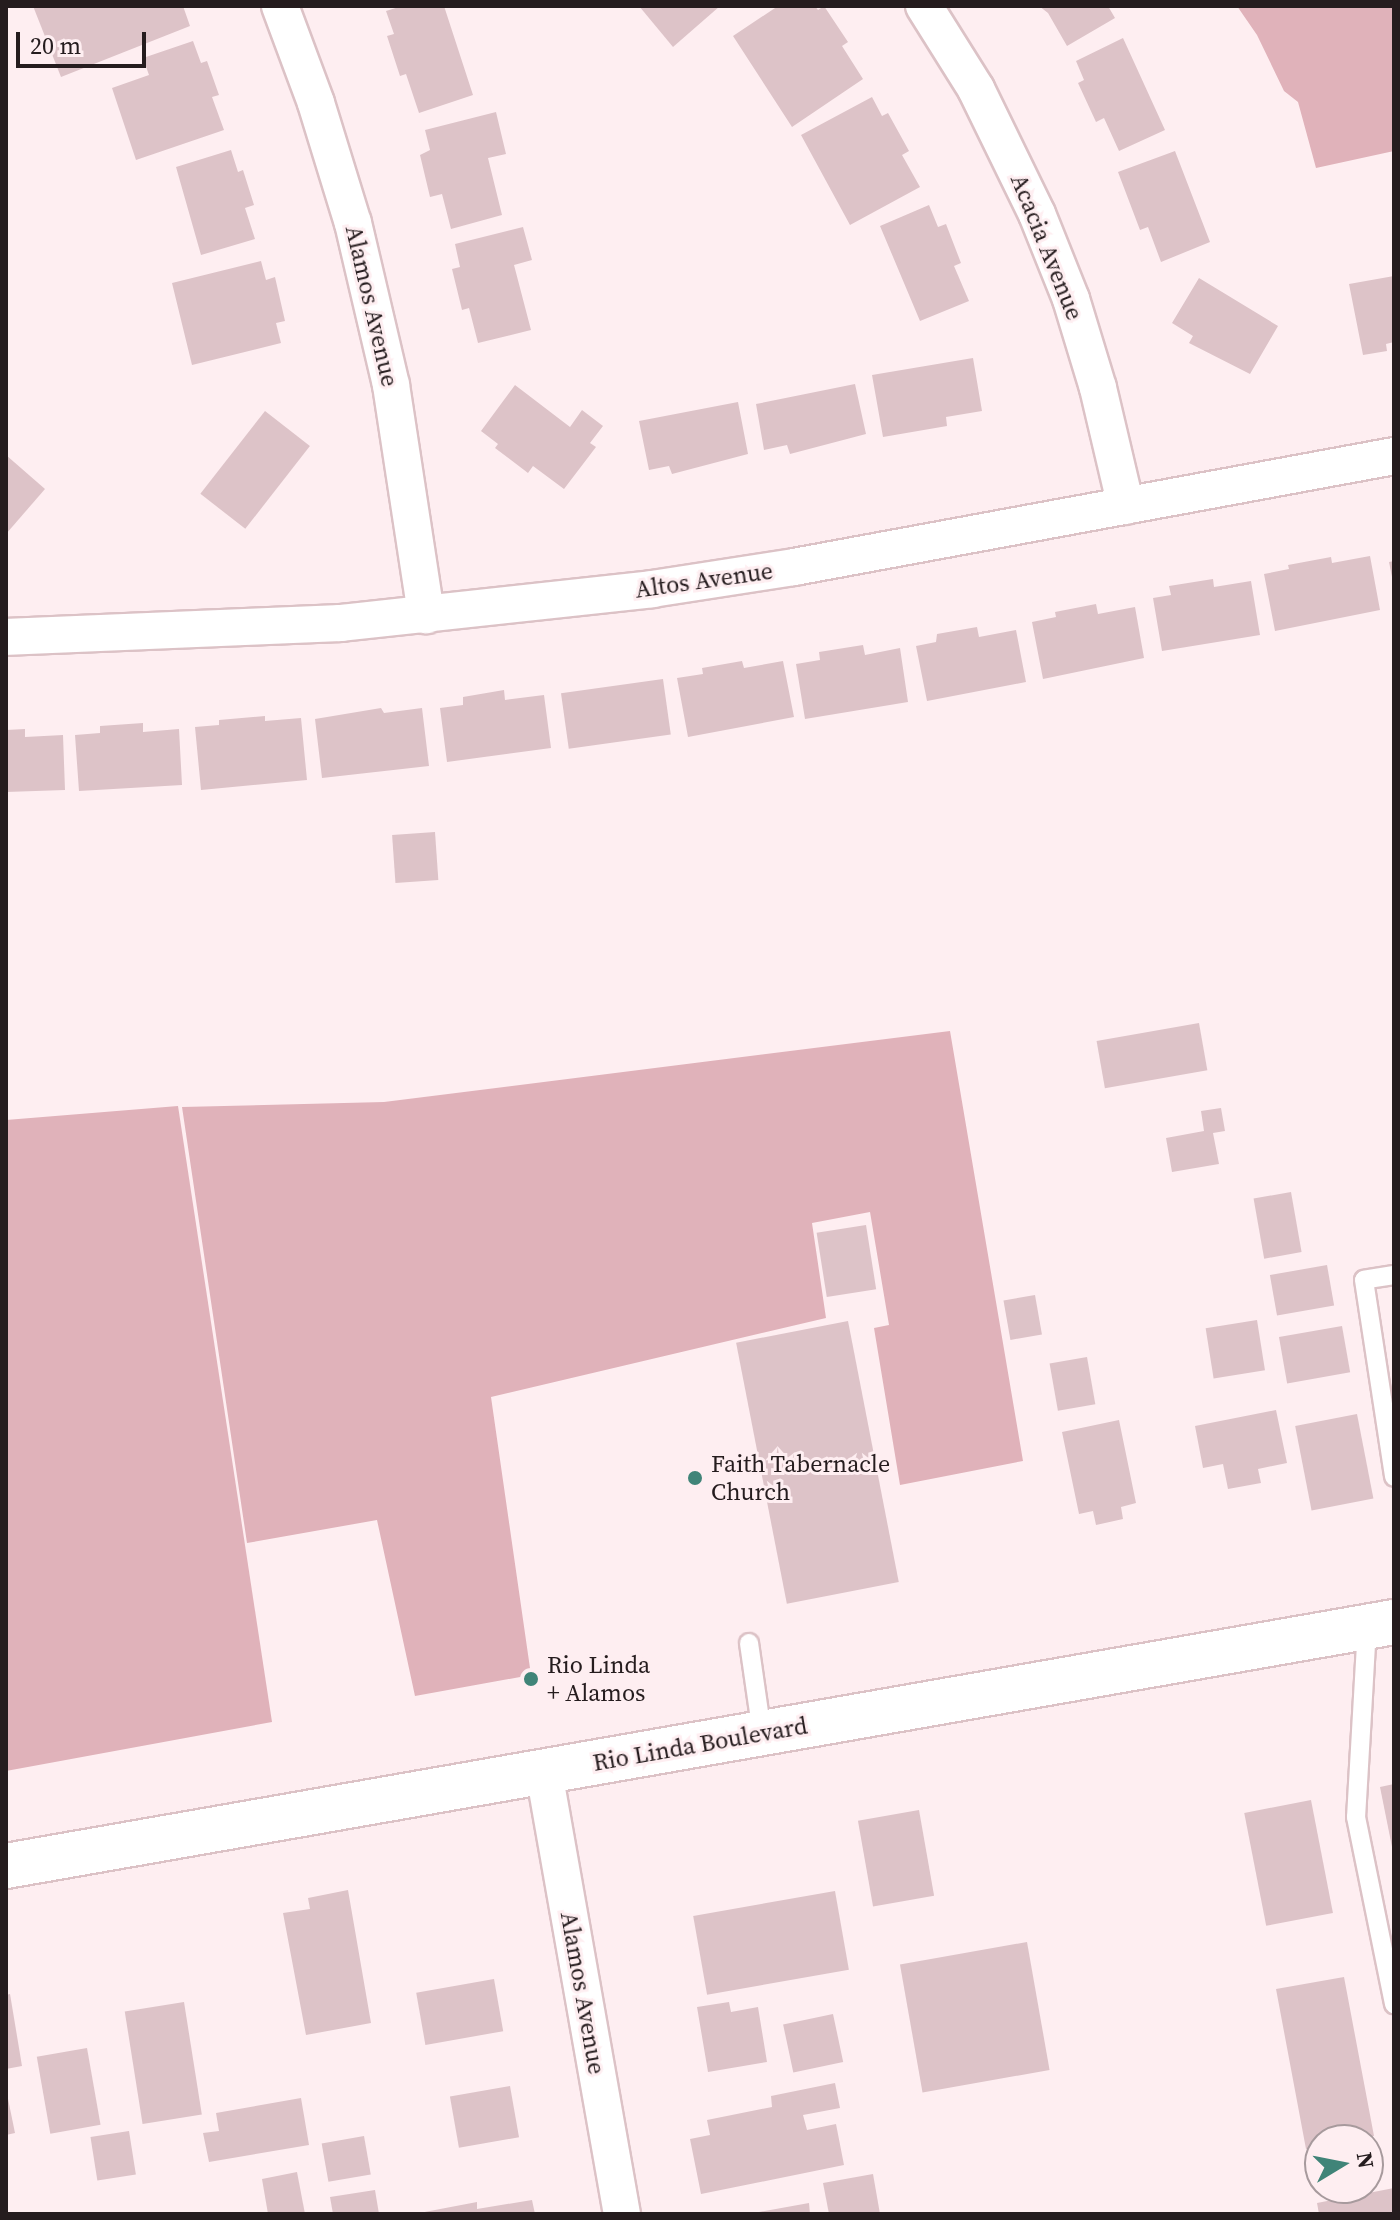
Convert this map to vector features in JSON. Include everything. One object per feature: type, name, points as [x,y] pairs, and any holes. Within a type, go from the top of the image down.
[{"type":"main road","name":"Rio Linda Boulevard","points":[[6,1866],[1380,1624]]},
{"type":"street","name":"Alamos Avenue","points":[[280,6],[316,103],[353,223],[391,385],[413,510],[426,615]]},
{"type":"street","name":"Acacia Avenue","points":[[924,6],[976,89],[1037,214],[1071,299],[1094,373],[1126,506]]},
{"type":"street","name":"Altos Avenue","points":[[6,637],[341,623],[715,579],[1394,456]]},
{"type":"street","name":"Alamos Avenue","points":[[544,1772],[622,2214]]},
{"type":"lane","points":[[1394,1275],[1364,1280],[1394,1477]]},
{"type":"lane","points":[[1380,1624],[1356,1817],[1394,2004]]},
{"type":"lane","points":[[749,1643],[762,1733]]},
{"type":"shaded area","points":[[1237,6],[1394,6],[1394,151],[1316,168],[1298,102],[1284,91],[1257,35]]},
{"type":"shaded area","points":[[950,1031],[1023,1461],[900,1485],[874,1328],[889,1325],[870,1212],[812,1223],[826,1318],[491,1397],[531,1675],[415,1696],[377,1520],[247,1543],[182,1107],[384,1102]]},
{"type":"shaded area","points":[[178,1106],[272,1722],[6,1771],[6,1120]]},
{"type":"building","points":[[33,6],[183,6],[190,26],[61,77]]},
{"type":"building","points":[[402,6],[444,6],[473,95],[419,113],[406,74],[400,76],[387,36],[394,34],[386,11]]},
{"type":"building","points":[[639,6],[720,6],[673,47]]},
{"type":"building","points":[[778,6],[815,6],[818,10],[824,6],[848,42],[842,46],[863,79],[792,127],[733,36]]},
{"type":"building","points":[[1039,6],[1108,6],[1115,18],[1067,46],[1048,13]]},
{"type":"building","points":[[1123,38],[1165,130],[1119,151],[1104,118],[1096,122],[1078,83],[1084,80],[1076,61]]},
{"type":"building","points":[[193,41],[201,63],[207,61],[219,95],[212,97],[224,130],[136,160],[112,88],[149,75],[143,58]]},
{"type":"building","points":[[872,97],[882,116],[888,113],[909,151],[902,155],[920,187],[850,225],[801,135]]},
{"type":"building","points":[[496,112],[506,154],[488,158],[502,215],[451,229],[442,194],[430,197],[420,155],[430,150],[425,130]]},
{"type":"building","points":[[231,150],[238,172],[243,170],[254,205],[245,208],[255,239],[201,255],[176,167]]},
{"type":"building","points":[[1175,151],[1210,242],[1161,262],[1148,227],[1140,230],[1118,172]]},
{"type":"building","points":[[929,205],[938,227],[946,224],[961,263],[954,266],[969,301],[920,321],[880,226]]},
{"type":"building","points":[[523,227],[532,260],[514,265],[531,330],[478,343],[469,308],[462,310],[452,269],[460,267],[455,244]]},
{"type":"building","points":[[261,261],[266,280],[275,277],[285,321],[276,323],[281,343],[192,365],[172,283]]},
{"type":"building","points":[[1394,276],[1394,342],[1386,344],[1387,351],[1363,355],[1349,284]]},
{"type":"building","points":[[1199,278],[1278,326],[1250,374],[1189,343],[1193,336],[1172,323]]},
{"type":"building","points":[[973,358],[982,411],[946,417],[947,426],[883,437],[872,375]]},
{"type":"building","points":[[855,384],[866,434],[790,454],[787,445],[764,450],[756,404]]},
{"type":"building","points":[[515,385],[570,427],[582,410],[603,426],[590,443],[596,447],[564,489],[533,466],[528,473],[495,448],[498,444],[481,431]]},
{"type":"building","points":[[738,402],[748,454],[672,474],[669,466],[649,470],[639,421]]},
{"type":"building","points":[[265,411],[310,446],[245,529],[200,494]]},
{"type":"building","points":[[6,455],[45,489],[6,534]]},
{"type":"building","points":[[1370,556],[1380,610],[1275,631],[1264,574],[1289,569],[1288,565],[1331,557],[1332,563]]},
{"type":"building","points":[[1394,561],[1394,582],[1393,582],[1389,562]]},
{"type":"building","points":[[1213,579],[1214,587],[1251,581],[1260,635],[1162,651],[1153,598],[1171,595],[1169,586]]},
{"type":"building","points":[[1096,604],[1098,614],[1135,607],[1144,658],[1043,679],[1032,622],[1056,617],[1055,612]]},
{"type":"building","points":[[977,627],[979,637],[1016,630],[1026,682],[927,701],[916,646],[936,642],[937,634]]},
{"type":"building","points":[[863,645],[865,655],[900,648],[908,702],[805,719],[796,664],[820,660],[819,652]]},
{"type":"building","points":[[742,661],[744,668],[783,661],[794,717],[688,737],[677,678],[703,674],[702,668]]},
{"type":"building","points":[[663,679],[671,734],[569,749],[561,693]]},
{"type":"building","points":[[504,690],[505,700],[544,695],[551,748],[447,762],[440,708],[463,705],[463,697]]},
{"type":"building","points":[[381,708],[384,713],[422,708],[429,766],[322,778],[315,719]]},
{"type":"building","points":[[265,716],[265,721],[301,718],[307,780],[201,790],[195,727],[219,725],[219,720]]},
{"type":"building","points":[[143,723],[143,732],[179,729],[182,785],[79,791],[75,735],[100,733],[100,726]]},
{"type":"building","points":[[25,729],[25,737],[63,735],[65,790],[6,792],[6,730]]},
{"type":"building","points":[[435,832],[438,880],[395,883],[392,835]]},
{"type":"building","points":[[1199,1023],[1207,1070],[1105,1088],[1097,1041]]},
{"type":"building","points":[[1221,1108],[1225,1131],[1213,1133],[1219,1164],[1172,1172],[1166,1138],[1204,1131],[1201,1111]]},
{"type":"building","points":[[1291,1192],[1302,1252],[1264,1259],[1254,1199]]},
{"type":"building","points":[[866,1225],[876,1289],[827,1297],[817,1233]]},
{"type":"building","points":[[1327,1265],[1334,1305],[1277,1315],[1270,1275]]},
{"type":"building","points":[[1035,1295],[1042,1334],[1010,1340],[1003,1301]]},
{"type":"building","points":[[1257,1320],[1265,1370],[1214,1379],[1206,1328]]},
{"type":"building","points":[[848,1321],[899,1582],[787,1604],[736,1343]]},
{"type":"building","points":[[1342,1326],[1350,1372],[1287,1383],[1279,1337]]},
{"type":"building","points":[[1087,1357],[1095,1404],[1058,1411],[1050,1364]]},
{"type":"building","points":[[1276,1410],[1287,1463],[1258,1469],[1261,1483],[1228,1489],[1223,1464],[1203,1468],[1195,1426]]},
{"type":"building","points":[[1357,1414],[1373,1498],[1312,1510],[1295,1426]]},
{"type":"building","points":[[1119,1420],[1136,1503],[1121,1507],[1123,1519],[1096,1525],[1093,1511],[1079,1514],[1062,1432]]},
{"type":"building","points":[[1394,1784],[1394,1851],[1393,1852],[1380,1787]]},
{"type":"building","points":[[1311,1800],[1333,1913],[1266,1926],[1244,1813]]},
{"type":"building","points":[[919,1810],[934,1896],[873,1906],[858,1821]]},
{"type":"building","points":[[348,1890],[371,2023],[306,2035],[283,1913],[310,1909],[308,1898]]},
{"type":"building","points":[[835,1891],[849,1970],[707,1995],[693,1916]]},
{"type":"building","points":[[1027,1942],[1050,2070],[923,2092],[900,1964]]},
{"type":"building","points":[[1344,1977],[1372,2124],[1304,2124],[1304,2138],[1276,1989]]},
{"type":"building","points":[[494,1979],[503,2031],[425,2045],[416,1993]]},
{"type":"building","points":[[10,1994],[22,2066],[6,2069],[6,1995]]},
{"type":"building","points":[[184,2002],[202,2115],[143,2124],[125,2011]]},
{"type":"building","points":[[729,2002],[731,2012],[758,2007],[767,2062],[708,2072],[697,2007]]},
{"type":"building","points":[[833,2014],[843,2062],[793,2073],[783,2025]]},
{"type":"building","points":[[87,2048],[101,2125],[50,2134],[37,2057]]},
{"type":"building","points":[[835,2083],[840,2108],[803,2115],[807,2130],[836,2124],[844,2165],[701,2194],[690,2139],[710,2135],[707,2120],[772,2107],[771,2096]]},
{"type":"building","points":[[510,2086],[519,2137],[459,2148],[450,2097]]},
{"type":"building","points":[[6,2089],[15,2133],[6,2135]]},
{"type":"building","points":[[301,2098],[309,2145],[209,2162],[203,2133],[219,2131],[216,2113]]},
{"type":"building","points":[[129,2131],[136,2174],[97,2181],[90,2137]]},
{"type":"building","points":[[364,2136],[371,2174],[328,2182],[322,2143]]},
{"type":"building","points":[[297,2172],[305,2214],[268,2214],[262,2179]]},
{"type":"building","points":[[873,2174],[880,2214],[829,2214],[823,2183]]},
{"type":"building","points":[[1394,2188],[1394,2214],[1319,2214],[1317,2204],[1384,2204],[1384,2190]]},
{"type":"building","points":[[375,2190],[379,2214],[333,2214],[330,2197]]},
{"type":"building","points":[[532,2200],[535,2214],[414,2214],[477,2202],[477,2209]]},
{"type":"building","points":[[809,2203],[810,2214],[759,2212]]},
{"type":"place","name":"Faith Tabernacle Church","points":[[695,1478]]},
{"type":"place","name":"Rio Linda + Alamos","points":[[531,1679]]}]
